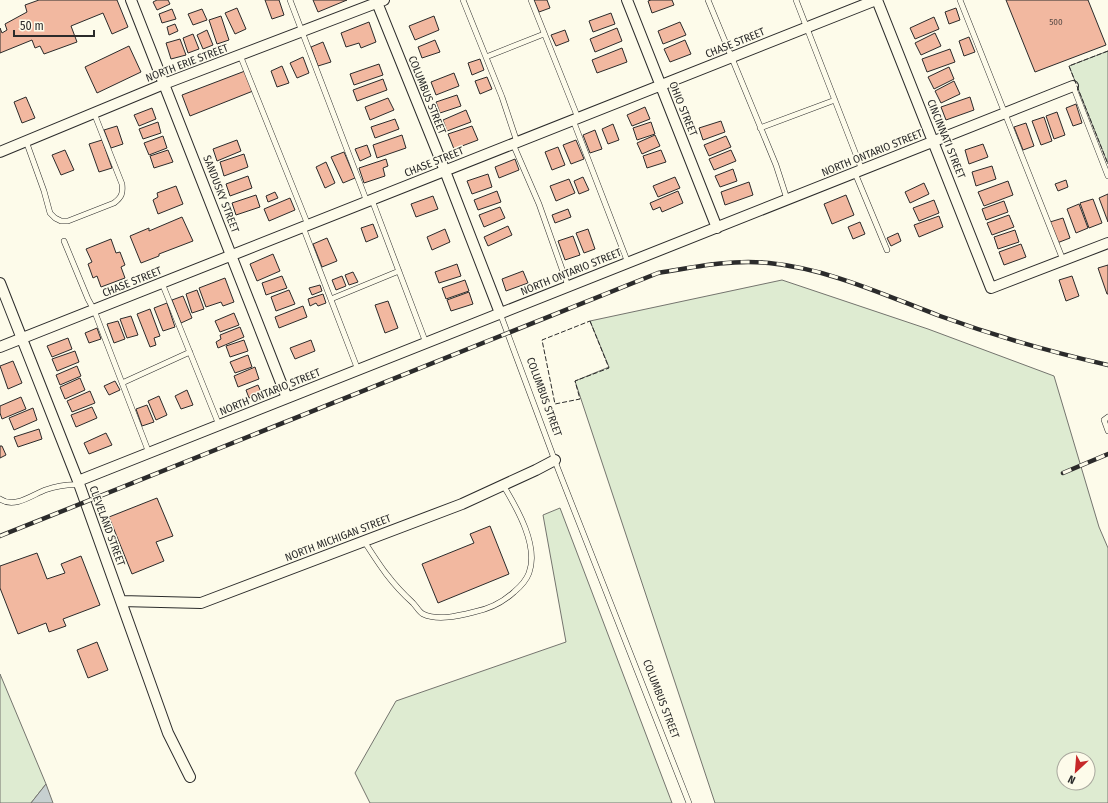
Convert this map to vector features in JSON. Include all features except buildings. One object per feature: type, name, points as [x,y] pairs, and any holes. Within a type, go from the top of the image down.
[{"type":"street","name":"OHIO STREET","points":[[627,0],[717,228]]},
{"type":"street","name":"CHASE STREET","points":[[0,347],[877,0]]},
{"type":"street","name":"CINCINNATI STREET","points":[[877,0],[991,288],[1063,260]]},
{"type":"street","name":"SANDUSKY STREET","points":[[134,1],[164,84],[287,398]]},
{"type":"street","name":"NORTH ERIE STREET","points":[[0,152],[164,84],[379,1]]},
{"type":"street","name":"COLUMBUS STREET","points":[[379,1],[500,313]]},
{"type":"street","name":"NORTH ONTARIO STREET","points":[[79,483],[219,425],[1073,86]]},
{"type":"street","points":[[1063,260],[1108,243]]},
{"type":"street","name":"CLEVELAND STREET","points":[[0,283],[79,483],[168,733],[190,777]]},
{"type":"street","name":"NORTH MICHIGAN STREET","points":[[121,601],[201,603],[462,504],[555,460]]},
{"type":"lane","points":[[290,0],[369,201],[399,271],[426,343]]},
{"type":"lane","points":[[463,0],[507,111],[515,143],[539,204],[568,286]]},
{"type":"lane","points":[[531,0],[628,263]]},
{"type":"lane","points":[[708,0],[776,165],[788,199]]},
{"type":"lane","points":[[796,0],[835,100],[858,171],[887,250]]},
{"type":"lane","points":[[960,0],[1063,260]]},
{"type":"lane","points":[[486,57],[544,34]]},
{"type":"lane","points":[[240,55],[306,226],[331,299],[358,370]]},
{"type":"lane","points":[[1073,86],[1108,176]]},
{"type":"lane","points":[[760,128],[835,100]]},
{"type":"lane","points":[[26,141],[44,191],[50,213],[55,218],[61,221],[68,221],[114,203],[120,198],[122,184],[94,113]]},
{"type":"lane","points":[[64,241],[94,310],[149,453]]},
{"type":"lane","points":[[331,299],[399,271]]},
{"type":"lane","points":[[162,283],[219,425]]},
{"type":"lane","name":"COLUMBUS STREET","points":[[500,313],[555,460],[689,803]]},
{"type":"lane","points":[[122,383],[190,352]]},
{"type":"lane","points":[[1108,417],[1104,420],[1108,431]]},
{"type":"lane","points":[[0,499],[9,502],[22,500],[45,490],[68,484],[79,483]]},
{"type":"lane","points":[[364,541],[384,572],[422,614],[438,618],[469,614],[488,609],[507,598],[522,585],[529,573],[531,556],[527,533],[518,510],[503,485]]},
{"type":"green space","points":[[1108,51],[1108,164],[1069,66]]},
{"type":"green space","points":[[782,280],[928,329],[1054,376],[1099,527],[1108,548],[1108,803],[715,803],[575,381],[609,367],[590,321]]},
{"type":"green space","points":[[560,508],[672,803],[370,803],[355,773],[396,701],[566,642],[543,515]]},
{"type":"green space","points":[[0,674],[46,784],[31,803],[0,803]]},
{"type":"shaded area","points":[[46,784],[53,803],[31,803]]},
{"type":"railway","points":[[0,536],[658,273],[699,266],[755,262],[791,266],[813,271],[856,284],[940,316],[1002,337],[1065,355],[1108,365]]},
{"type":"railway","points":[[1063,473],[1108,454]]},
{"type":"fence","points":[[1108,51],[1069,66],[1108,164]]},
{"type":"fence","points":[[590,321],[609,368],[575,381],[580,399],[555,404],[542,340],[590,321]]}]
